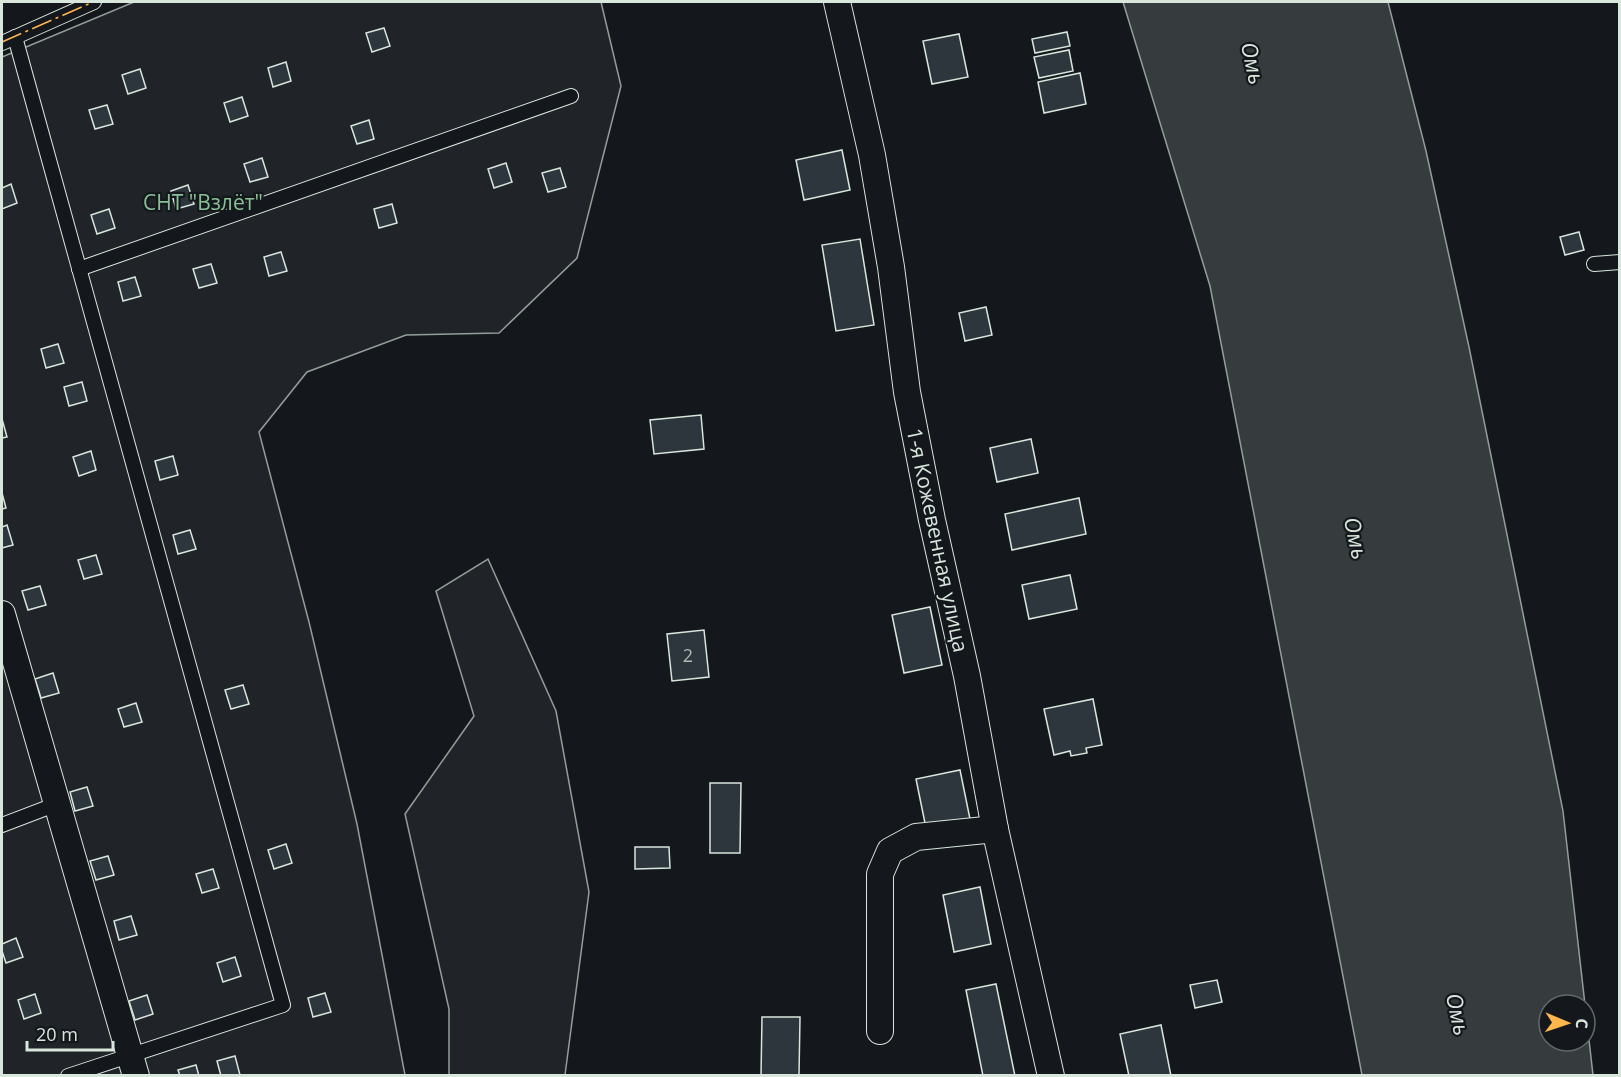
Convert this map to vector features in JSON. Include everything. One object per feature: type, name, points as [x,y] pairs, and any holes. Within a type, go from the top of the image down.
[{"type":"street","name":"1-я Кожевенная улица","points":[[837,2],[872,154],[891,267],[907,392],[932,520],[967,676],[995,829],[1051,1076]]},
{"type":"street","points":[[2,614],[133,1066]]},
{"type":"street","points":[[880,1031],[880,874],[890,851],[916,837],[995,829]]},
{"type":"lane","points":[[2,42],[94,2]]},
{"type":"lane","points":[[15,37],[283,1005],[133,1066],[68,1076]]},
{"type":"lane","points":[[79,269],[571,96]]},
{"type":"lane","points":[[1594,264],[1620,262]]},
{"type":"lane","points":[[2,825],[57,804]]},
{"type":"green space","name":"СНТ \"Взлёт\"","points":[[134,2],[601,2],[621,86],[577,258],[499,333],[406,335],[307,372],[259,432],[309,622],[357,824],[405,1075],[2,1075],[2,57]]},
{"type":"green space","points":[[488,559],[556,711],[589,892],[565,1075],[449,1075],[449,1009],[405,814],[474,716],[436,591]]},
{"type":"water","name":"Омь","points":[[1123,2],[1388,2],[1426,151],[1469,347],[1563,811],[1584,993],[1537,993],[1537,1053],[1590,1053],[1593,1075],[1362,1075],[1210,286]]},
{"type":"building","points":[[384,28],[390,46],[372,52],[366,33]]},
{"type":"building","points":[[1067,32],[1070,46],[1035,53],[1032,39]]},
{"type":"building","points":[[959,34],[968,77],[932,84],[923,41]]},
{"type":"building","points":[[1069,50],[1073,71],[1039,78],[1034,57]]},
{"type":"building","points":[[286,62],[291,81],[273,87],[268,68]]},
{"type":"building","points":[[140,69],[146,88],[128,94],[122,75]]},
{"type":"building","points":[[1080,73],[1086,104],[1044,113],[1038,82]]},
{"type":"building","points":[[242,97],[248,116],[230,122],[224,103]]},
{"type":"building","points":[[107,105],[113,124],[95,129],[89,110]]},
{"type":"building","points":[[369,120],[374,139],[357,144],[351,126]]},
{"type":"building","points":[[842,150],[850,190],[804,200],[796,160]]},
{"type":"building","points":[[262,158],[268,177],[250,182],[244,164]]},
{"type":"building","points":[[506,163],[512,182],[494,188],[488,169]]},
{"type":"building","points":[[560,168],[566,187],[548,192],[542,173]]},
{"type":"building","points":[[11,184],[17,203],[2,209],[2,188]]},
{"type":"building","points":[[188,185],[194,204],[176,209],[171,191]]},
{"type":"building","points":[[392,204],[397,223],[379,228],[374,209]]},
{"type":"building","points":[[109,209],[115,228],[97,234],[91,215]]},
{"type":"building","points":[[1579,232],[1584,250],[1565,255],[1560,237]]},
{"type":"building","points":[[860,239],[874,325],[836,331],[822,245]]},
{"type":"building","points":[[281,252],[287,271],[269,276],[264,257]]},
{"type":"building","points":[[211,264],[217,283],[199,288],[193,269]]},
{"type":"building","points":[[135,277],[141,296],[123,301],[118,282]]},
{"type":"building","points":[[986,307],[992,335],[965,341],[959,313]]},
{"type":"building","points":[[58,344],[64,363],[46,368],[41,349]]},
{"type":"building","points":[[82,382],[87,401],[69,406],[64,387]]},
{"type":"building","points":[[701,415],[704,449],[654,454],[650,420]]},
{"type":"building","points":[[2,419],[7,437],[2,438]]},
{"type":"building","points":[[1031,439],[1038,473],[997,482],[990,448]]},
{"type":"building","points":[[91,451],[96,470],[79,476],[73,457]]},
{"type":"building","points":[[173,456],[178,475],[160,480],[155,461]]},
{"type":"building","points":[[2,493],[6,508],[2,509]]},
{"type":"building","points":[[1079,498],[1086,534],[1012,550],[1005,514]]},
{"type":"building","points":[[7,525],[13,545],[2,548],[2,527]]},
{"type":"building","points":[[190,530],[196,549],[178,554],[173,535]]},
{"type":"building","points":[[96,555],[102,574],[84,579],[78,560]]},
{"type":"building","points":[[1070,575],[1077,609],[1029,619],[1022,585]]},
{"type":"building","points":[[40,586],[46,605],[28,610],[22,591]]},
{"type":"building","points":[[930,607],[942,665],[904,673],[892,615]]},
{"type":"building","points":[[704,630],[709,677],[672,681],[667,634]]},
{"type":"building","points":[[53,673],[59,693],[41,698],[35,679]]},
{"type":"building","points":[[243,685],[249,704],[231,709],[225,690]]},
{"type":"building","points":[[1093,699],[1102,745],[1086,748],[1087,753],[1071,756],[1070,751],[1054,755],[1044,709]]},
{"type":"building","points":[[136,703],[142,722],[124,727],[118,709]]},
{"type":"building","points":[[960,770],[970,819],[926,828],[916,779]]},
{"type":"building","points":[[710,783],[741,783],[740,853],[710,853]]},
{"type":"building","points":[[87,787],[93,806],[75,811],[70,792]]},
{"type":"building","points":[[286,844],[292,863],[274,869],[268,850]]},
{"type":"building","points":[[635,847],[669,847],[670,868],[635,869]]},
{"type":"building","points":[[108,856],[114,875],[96,880],[90,861]]},
{"type":"building","points":[[213,869],[219,888],[202,893],[196,874]]},
{"type":"building","points":[[980,887],[991,944],[954,952],[943,895]]},
{"type":"building","points":[[131,916],[137,935],[119,940],[114,921]]},
{"type":"building","points":[[16,938],[23,957],[6,963],[2,944]]},
{"type":"building","points":[[235,957],[241,976],[223,982],[217,963]]},
{"type":"building","points":[[1217,980],[1222,1002],[1195,1008],[1190,985]]},
{"type":"building","points":[[996,984],[1015,1076],[983,1076],[966,990]]},
{"type":"building","points":[[325,993],[331,1012],[313,1017],[308,998]]},
{"type":"building","points":[[35,994],[41,1013],[24,1019],[18,1000]]},
{"type":"building","points":[[147,995],[153,1014],[135,1020],[129,1001]]},
{"type":"building","points":[[762,1017],[800,1017],[799,1076],[761,1076]]},
{"type":"building","points":[[1161,1025],[1171,1076],[1129,1076],[1120,1034]]},
{"type":"building","points":[[235,1056],[240,1075],[221,1076],[217,1061]]},
{"type":"building","points":[[196,1065],[199,1076],[180,1076],[178,1070]]},
{"type":"power","points":[[2,42],[93,2]]}]
